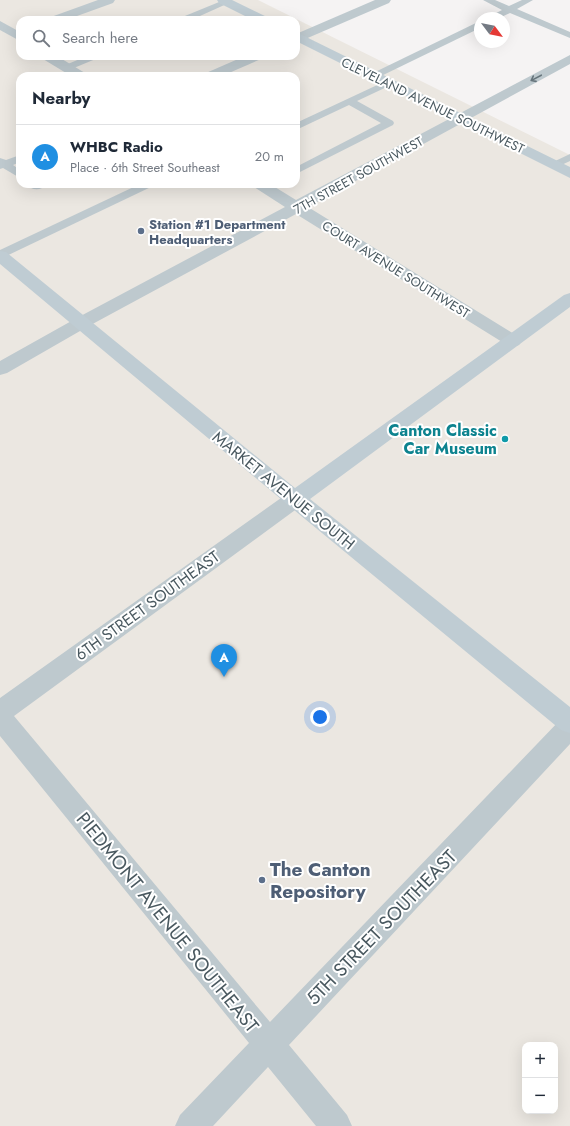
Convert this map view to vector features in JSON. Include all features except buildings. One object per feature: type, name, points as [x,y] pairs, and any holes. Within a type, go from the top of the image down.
[{"type":"street","points":[[66,16],[109,0]]},
{"type":"street","points":[[300,37],[385,0]]},
{"type":"street","points":[[225,1],[255,16]]},
{"type":"street","points":[[0,25],[16,33]]},
{"type":"street","name":"CLEVELAND AVENUE SOUTHWEST","points":[[300,39],[570,173]]},
{"type":"street","name":"7TH STREET SOUTHWEST","points":[[0,369],[81,323],[297,208],[570,59]]},
{"type":"street","points":[[54,60],[73,72]]},
{"type":"street","points":[[220,72],[247,60]]},
{"type":"street","name":"COURT AVENUE SOUTHWEST","points":[[265,188],[513,341]]},
{"type":"street","name":"MARKET AVENUE SOUTH","points":[[0,256],[295,499],[570,722]]},
{"type":"street","points":[[295,499],[570,299]]},
{"type":"street","name":"6TH STREET SOUTHEAST","points":[[0,712],[295,499]]},
{"type":"street","name":"PIEDMONT AVENUE SOUTHEAST","points":[[0,717],[336,1126]]},
{"type":"street","name":"5TH STREET SOUTHEAST","points":[[191,1126],[570,727]]},
{"type":"lane","points":[[487,0],[570,35]]},
{"type":"lane","points":[[505,12],[529,0]]},
{"type":"lane","points":[[192,16],[225,1]]},
{"type":"lane","points":[[374,76],[474,27]]},
{"type":"lane","points":[[66,68],[85,60]]},
{"type":"lane","points":[[300,126],[388,83]]},
{"type":"lane","points":[[300,169],[390,123],[349,101]]},
{"type":"lane","points":[[555,165],[570,156]]},
{"type":"lane","points":[[1,164],[16,159]]},
{"type":"lane","points":[[1,164],[16,173]]},
{"type":"lane","points":[[0,256],[141,188]]},
{"type":"shaded area","points":[[0,0],[258,0],[290,16],[16,16],[16,60],[300,60],[300,21],[570,155],[570,1126],[0,1126]]},
{"type":"place","name":"Station #1 Department Headquarters","points":[[141,231]]},
{"type":"place","name":"Canton Classic Car Museum","points":[[505,439]]},
{"type":"place","name":"WHBC Radio","points":[[224,677]]},
{"type":"place","name":"The Canton Repository","points":[[262,880]]}]
